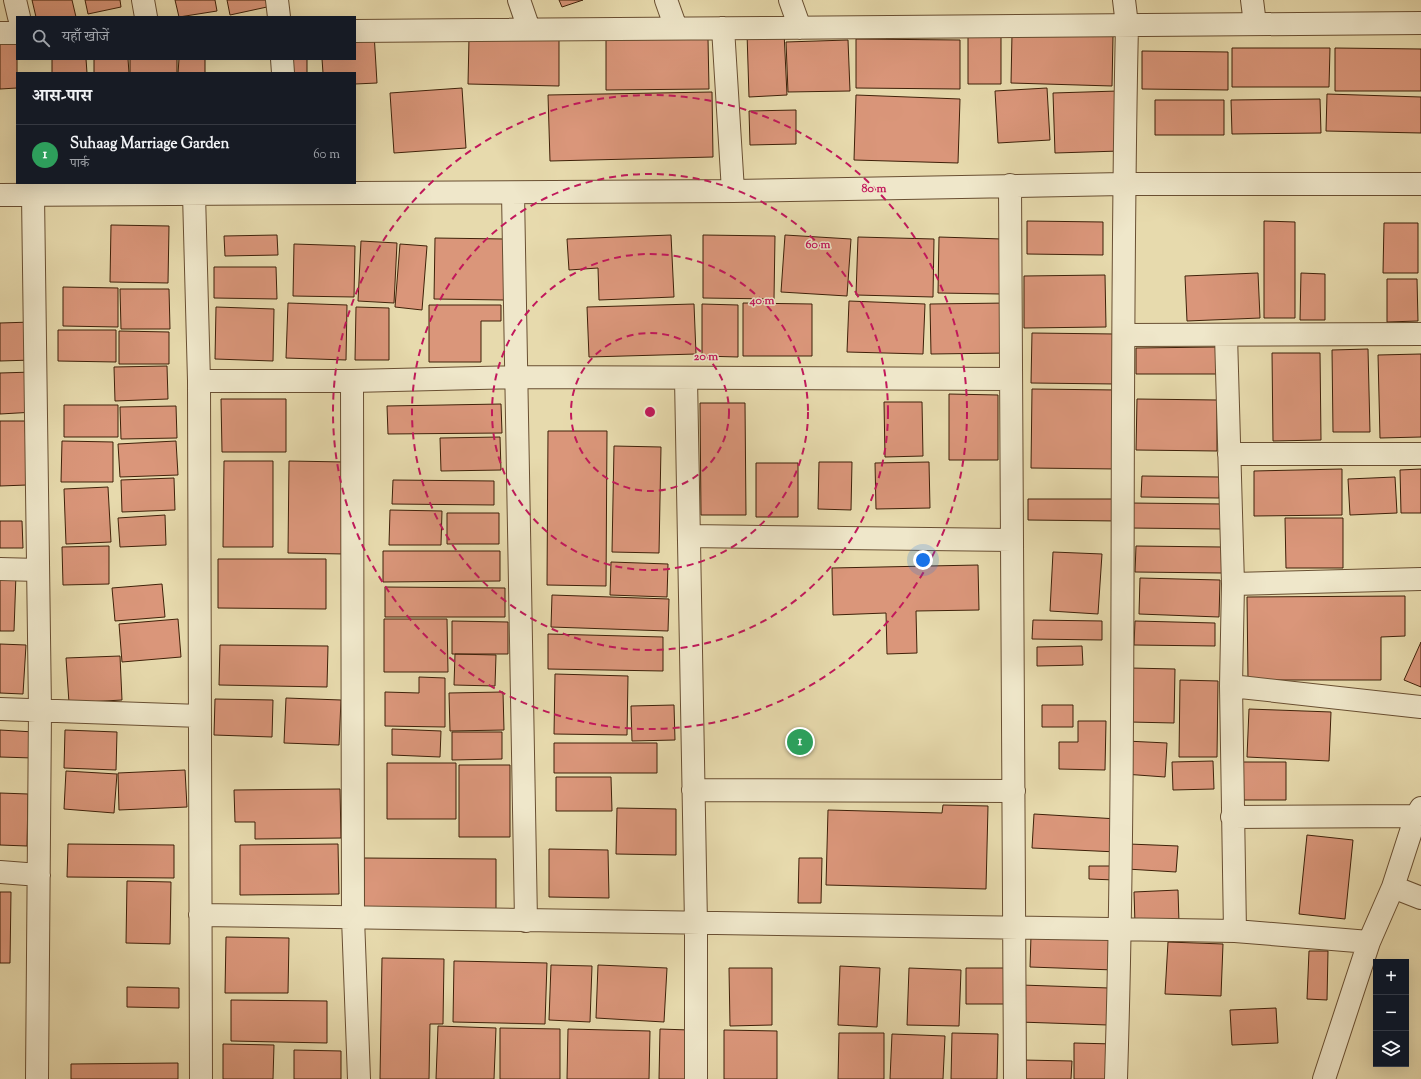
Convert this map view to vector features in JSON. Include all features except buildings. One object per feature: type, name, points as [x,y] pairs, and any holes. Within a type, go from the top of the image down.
[{"type":"street","points":[[15,0],[19,16]]},
{"type":"street","points":[[143,0],[146,16]]},
{"type":"street","points":[[278,0],[279,16]]},
{"type":"street","points":[[519,0],[529,29]]},
{"type":"street","points":[[666,0],[676,28]]},
{"type":"street","points":[[790,0],[800,28]]},
{"type":"street","points":[[1116,1079],[1121,930],[1124,335],[1123,184],[1127,25],[1124,0]]},
{"type":"street","points":[[1252,0],[1255,24]]},
{"type":"street","points":[[356,31],[1421,23]]},
{"type":"street","points":[[723,28],[732,191]]},
{"type":"street","points":[[0,33],[16,33]]},
{"type":"street","points":[[282,60],[283,72]]},
{"type":"street","points":[[0,195],[194,194],[287,188],[513,193],[732,191],[1010,185],[1421,184]]},
{"type":"street","points":[[1010,185],[1014,792],[1014,1079]]},
{"type":"street","points":[[513,193],[526,921]]},
{"type":"street","points":[[194,194],[199,381],[201,1079]]},
{"type":"street","points":[[33,195],[40,710],[37,1079]]},
{"type":"street","points":[[1124,335],[1421,334]]},
{"type":"street","points":[[1226,335],[1233,584],[1231,686],[1235,931]]},
{"type":"street","points":[[199,381],[516,377],[1011,379]]},
{"type":"street","points":[[686,378],[696,924],[696,1079]]},
{"type":"street","points":[[352,380],[353,918],[359,1079]]},
{"type":"street","points":[[1229,454],[1421,454]]},
{"type":"street","points":[[689,536],[1012,540]]},
{"type":"street","points":[[0,569],[38,570]]},
{"type":"street","points":[[1233,584],[1421,579]]},
{"type":"street","points":[[1231,686],[1421,707]]},
{"type":"street","points":[[0,709],[200,716]]},
{"type":"street","points":[[694,790],[1014,792]]},
{"type":"street","points":[[1232,817],[1419,812],[1393,887],[1369,942],[1324,1079]]},
{"type":"street","points":[[0,872],[39,875]]},
{"type":"street","points":[[1393,887],[1421,898]]},
{"type":"street","points":[[200,914],[696,924],[1235,931],[1369,942]]},
{"type":"place","name":"Suhaag Marriage Garden","points":[[800,742]]}]
